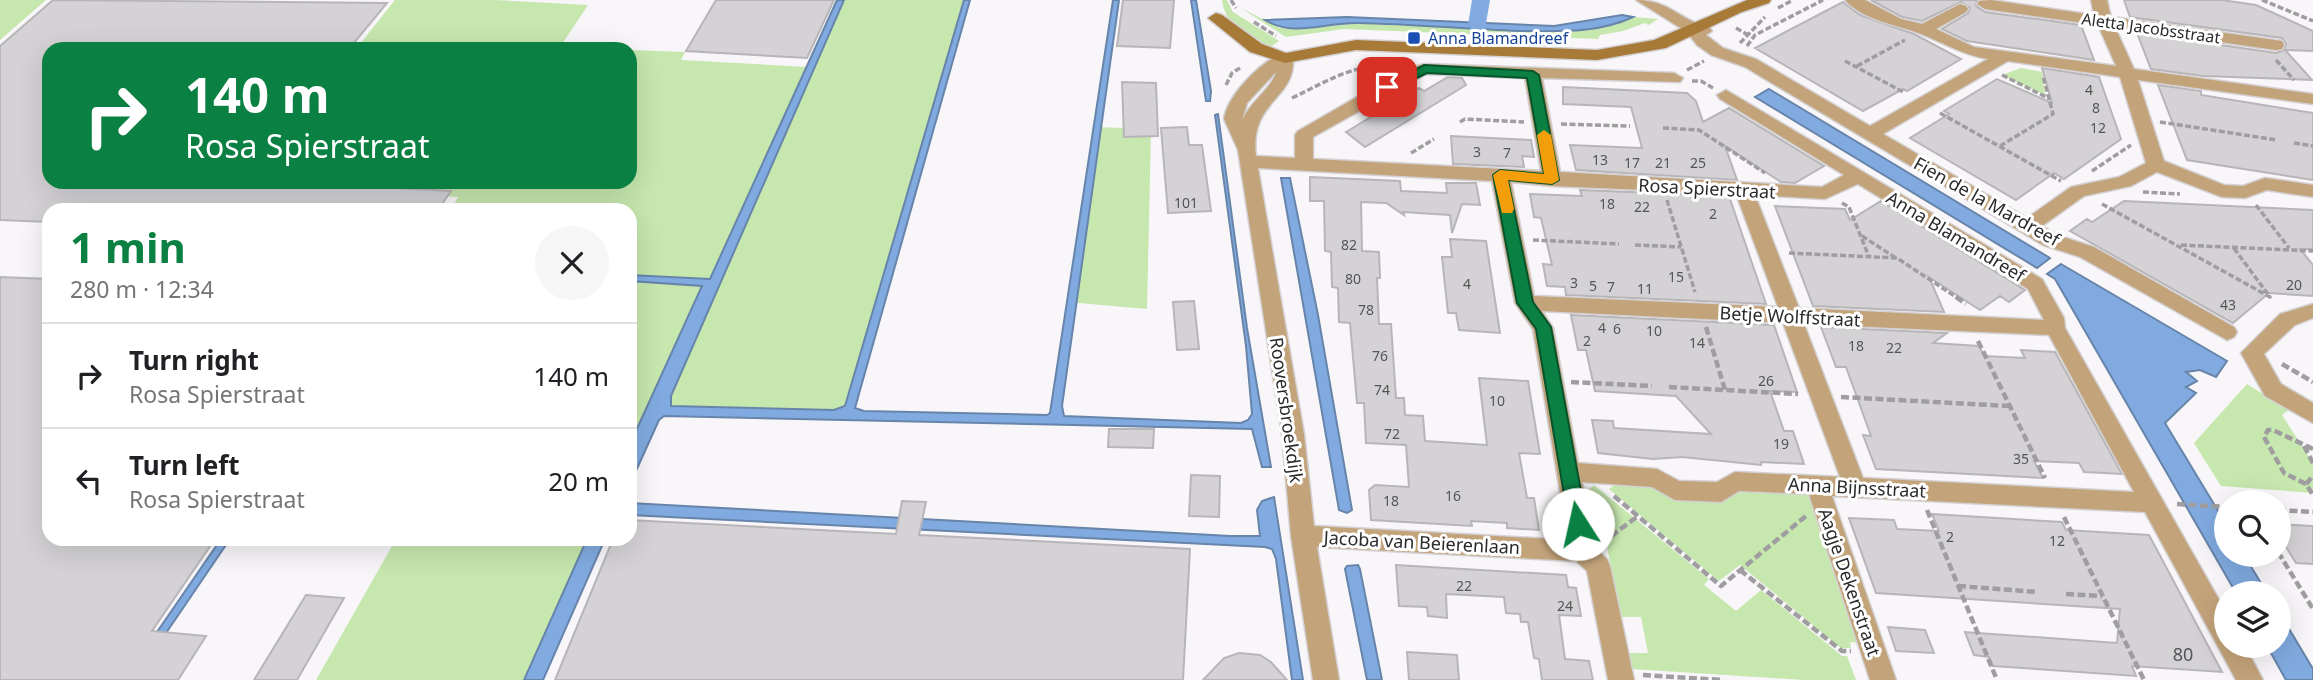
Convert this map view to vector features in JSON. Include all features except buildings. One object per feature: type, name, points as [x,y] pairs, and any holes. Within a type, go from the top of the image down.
[{"type":"main road","points":[[1213,0],[1215,27],[1223,41],[1244,58],[1268,68]]},
{"type":"main road","points":[[1216,18],[1256,48],[1286,65],[1311,69],[1389,47],[1597,55],[1616,59],[1649,57],[1674,51],[1701,34],[1746,14],[1757,3]]},
{"type":"street","name":"Fien de la Mardreef","points":[[1644,0],[1701,34],[1730,57],[1750,63],[2050,240],[2087,252],[2227,332]]},
{"type":"street","points":[[1853,0],[1896,23],[1924,29],[1970,51],[2312,99]]},
{"type":"street","points":[[2099,0],[2128,74],[2156,165]]},
{"type":"street","name":"Aletta Jacobsstraat","points":[[1985,4],[2269,44]]},
{"type":"street","points":[[1924,29],[1961,9]]},
{"type":"street","points":[[1870,134],[2005,57]]},
{"type":"street","name":"Rooversbroekdijk","points":[[1246,151],[1255,110],[1280,85],[1286,65],[1268,68],[1234,108],[1233,120],[1246,151],[1293,434],[1303,536],[1326,680]]},
{"type":"street","points":[[1304,163],[1304,135],[1408,75],[1424,69],[1674,78]]},
{"type":"street","points":[[1533,75],[1552,180]]},
{"type":"street","name":"Anna Blamandreef","points":[[1726,95],[2035,284],[2054,318],[2055,328],[2164,504],[2214,610]]},
{"type":"street","name":"Rosa Spierstraat","points":[[1246,151],[1304,163],[1744,190],[1827,192],[1858,176]]},
{"type":"street","points":[[2028,227],[2078,191],[2124,182],[2156,165],[2222,191],[2245,192],[2266,184],[2313,191]]},
{"type":"street","points":[[1500,175],[1525,303],[1544,327],[1585,553],[1598,566],[1620,677]]},
{"type":"street","points":[[1744,190],[1856,487]]},
{"type":"street","name":"Betje Wolffstraat","points":[[1525,303],[2055,328]]},
{"type":"street","points":[[2313,311],[2303,311],[2290,316],[2252,353],[2273,390],[2313,414]]},
{"type":"street","name":"Anna Bijnsstraat","points":[[1569,471],[1657,478],[1675,490],[1721,492],[1735,481],[1820,493],[1856,487],[2164,504]]},
{"type":"street","name":"Aagje Dekenstraat","points":[[1820,493],[1883,680]]},
{"type":"street","name":"Jacoba van Beierenlaan","points":[[1303,536],[1585,553]]},
{"type":"street","points":[[2238,658],[2250,680]]},
{"type":"path","points":[[1231,0],[1238,11]]},
{"type":"path","points":[[1737,45],[1823,0]]},
{"type":"path","points":[[2262,0],[2313,21]]},
{"type":"path","points":[[1246,16],[1277,36]]},
{"type":"path","points":[[1736,28],[1750,36]]},
{"type":"path","points":[[1856,66],[1924,29]]},
{"type":"path","points":[[2269,44],[2312,99]]},
{"type":"path","points":[[1674,78],[1708,60]]},
{"type":"path","points":[[2000,146],[2053,114],[2039,61]]},
{"type":"path","points":[[1289,99],[1340,74],[1377,64],[1397,68],[1408,75]]},
{"type":"path","points":[[1986,67],[2048,98]]},
{"type":"path","points":[[1674,78],[1701,81],[1726,95]]},
{"type":"path","points":[[2091,188],[2086,175],[2144,127],[2277,140]]},
{"type":"path","points":[[1663,128],[1699,130],[1795,192]]},
{"type":"path","points":[[2294,143],[2313,146]]},
{"type":"path","points":[[1663,186],[1725,390]]},
{"type":"path","points":[[1827,192],[1849,207],[1869,257]]},
{"type":"path","points":[[2245,192],[2289,249]]},
{"type":"path","points":[[1860,234],[1984,316],[1989,325]]},
{"type":"path","points":[[1513,239],[1619,244]]},
{"type":"path","points":[[1635,245],[1681,247]]},
{"type":"path","points":[[2179,245],[2313,250]]},
{"type":"path","points":[[1767,252],[1897,258]]},
{"type":"path","points":[[1553,381],[1652,386]]},
{"type":"path","points":[[2313,449],[2273,430],[2268,430],[2264,437],[2284,472],[2306,484],[2313,495]]},
{"type":"path","points":[[2304,446],[2313,463]]},
{"type":"path","points":[[1595,473],[1604,488],[1721,586],[1820,493]]},
{"type":"path","points":[[2306,484],[2313,476]]},
{"type":"path","points":[[1919,490],[1997,680]]},
{"type":"path","points":[[2164,504],[2214,507]]},
{"type":"path","points":[[2291,511],[2313,512]]},
{"type":"path","points":[[1585,553],[1638,516]]},
{"type":"path","points":[[2287,567],[2313,609]]},
{"type":"path","points":[[1740,570],[1842,651],[1873,652]]},
{"type":"path","points":[[1958,586],[2037,592]]},
{"type":"path","points":[[2066,594],[2103,596]]},
{"type":"path","points":[[2306,597],[2313,601]]},
{"type":"path","points":[[1620,677],[1722,680]]},
{"type":"green space","points":[[0,0],[46,0],[0,40]]},
{"type":"green space","points":[[395,0],[495,0],[588,5],[563,42],[362,42]]},
{"type":"green space","points":[[837,0],[966,0],[846,413],[663,408],[760,172],[710,279],[703,280],[637,275],[637,203],[455,203],[458,197],[315,189],[637,189],[637,50],[685,52],[681,60],[807,67]]},
{"type":"green space","points":[[1222,0],[1227,0],[1233,12],[1279,41],[1269,48],[1245,36],[1232,24]]},
{"type":"green space","points":[[1241,8],[1280,28],[1306,29],[1354,23],[1561,32],[1616,25],[1633,17],[1658,19],[1649,25],[1645,23],[1600,35],[1598,39],[1344,29],[1286,37]]},
{"type":"green space","points":[[2021,68],[2042,72],[2045,95],[2002,75]]},
{"type":"green space","points":[[1094,127],[1151,129],[1147,309],[1068,302]]},
{"type":"green space","points":[[637,281],[702,286],[637,429]]},
{"type":"green space","points":[[2247,384],[2289,410],[2282,415],[2313,463],[2313,493],[2221,486],[2194,443]]},
{"type":"green space","points":[[1617,483],[1817,495],[1868,644],[1850,642],[1851,648],[1841,648],[1740,565],[1719,581],[1609,489]]},
{"type":"green space","points":[[1594,485],[1709,579],[1704,585],[1736,611],[1761,590],[1842,656],[1847,656],[1856,680],[1804,680],[1632,669],[1629,653],[1648,653],[1641,617],[1620,617],[1607,546],[1588,529],[1582,496]]},
{"type":"green space","points":[[392,546],[584,546],[524,680],[316,680]]},
{"type":"water","points":[[837,0],[844,0],[671,396],[671,406],[834,410],[845,406],[964,0],[970,0],[855,408],[864,411],[1050,413],[1113,0],[1119,0],[1062,406],[1064,416],[1241,423],[1248,420],[1252,414],[1246,346],[1215,115],[1218,114],[1247,328],[1271,467],[1262,467],[1252,429],[664,416],[659,420],[637,469],[637,429],[702,286],[637,281],[637,275],[710,279]]},
{"type":"water","points":[[1191,0],[1196,0],[1211,91],[1210,101],[1206,101]]},
{"type":"water","points":[[1622,15],[1633,17],[1591,29],[1562,31],[1358,23],[1299,29],[1287,28],[1265,20],[1347,17],[1554,26]]},
{"type":"water","points":[[1769,89],[2050,258],[2037,268],[1755,97]]},
{"type":"water","points":[[1281,178],[1290,178],[1318,315],[1352,510],[1347,513],[1339,510]]},
{"type":"water","points":[[2061,264],[2227,361],[2216,377],[2200,370],[2186,372],[2197,381],[2186,387],[2196,393],[2165,423],[2214,504],[2214,555],[2055,279],[2047,274]]},
{"type":"water","points":[[1274,497],[1303,680],[1292,680],[1276,559],[1272,549],[1265,547],[637,515],[637,503],[1260,536],[1257,510],[1262,501]]},
{"type":"water","points":[[216,546],[225,546],[134,680],[124,680]]},
{"type":"water","points":[[584,546],[602,546],[543,680],[524,680]]},
{"type":"water","points":[[1358,565],[1382,680],[1367,680],[1345,569],[1347,566]]},
{"type":"water","points":[[2221,567],[2251,567],[2260,581],[2229,581]]},
{"type":"water","points":[[2291,632],[2313,669],[2313,680],[2286,680],[2274,658],[2291,658]]},
{"type":"waterway","points":[[1478,25],[1481,0]]},
{"type":"slow traffic","points":[[1507,209],[1500,175],[1552,180],[1544,135]]},
{"type":"place","name":"Anna Blamandreef","points":[[1414,38]]},
{"type":"route","points":[[1387,87],[1424,69],[1533,75],[1552,180],[1500,175],[1525,303],[1544,327],[1578,524]]}]
